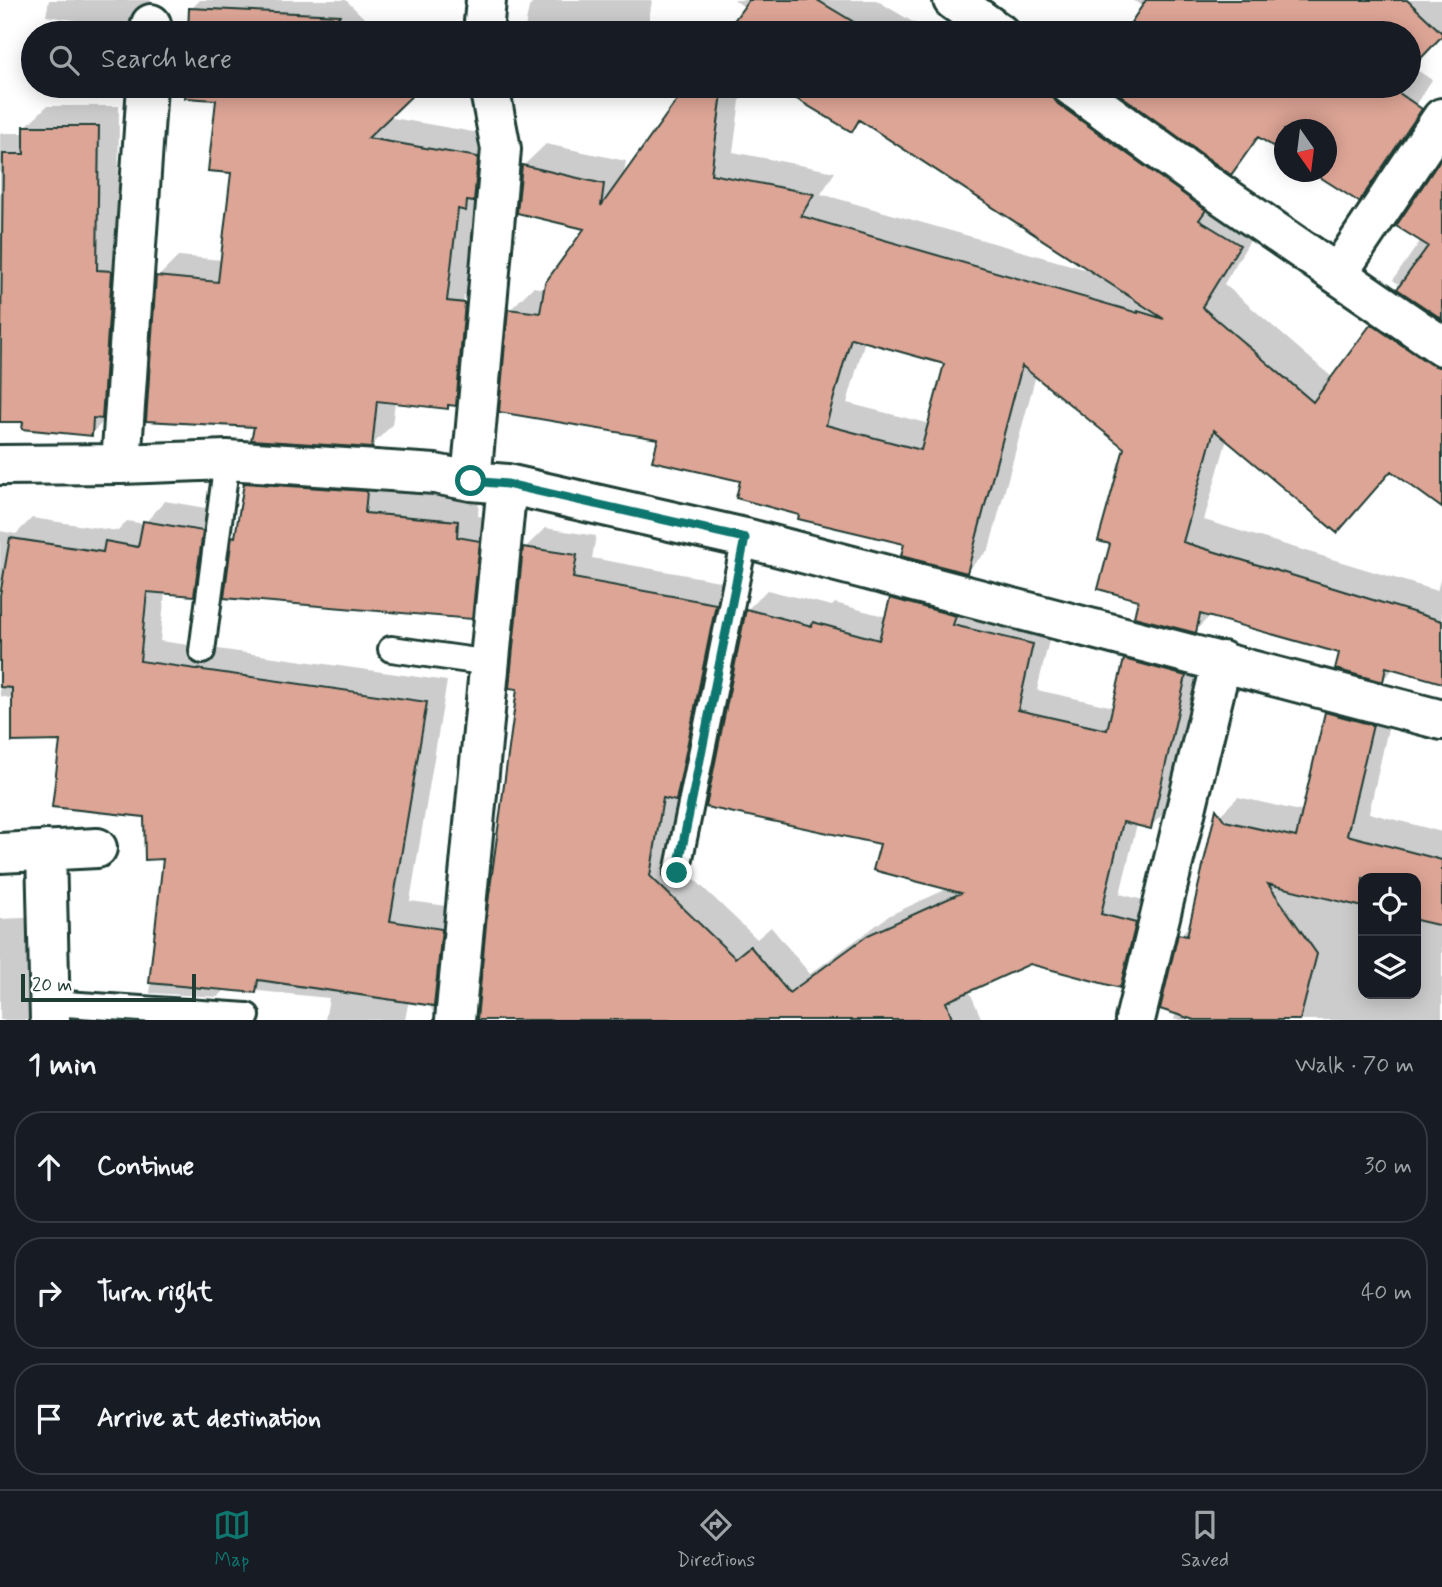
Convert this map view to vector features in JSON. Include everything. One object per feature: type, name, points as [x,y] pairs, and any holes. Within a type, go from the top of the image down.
[{"type":"street","points":[[484,21],[486,0]]},
{"type":"street","points":[[953,0],[982,21]]},
{"type":"street","points":[[121,464],[146,98]]},
{"type":"street","points":[[455,1020],[490,663],[489,482],[501,149],[491,98]]},
{"type":"street","points":[[1087,98],[1202,182],[1442,346]]},
{"type":"street","points":[[1338,273],[1442,118]]},
{"type":"street","points":[[0,465],[227,460],[435,474],[489,482],[745,538],[1442,720]]},
{"type":"street","points":[[1135,1020],[1222,661]]},
{"type":"street","points":[[0,853],[97,848]]},
{"type":"street","points":[[46,850],[50,1012]]},
{"type":"lane","points":[[202,651],[227,460]]},
{"type":"lane","points":[[677,873],[745,538]]},
{"type":"lane","points":[[391,649],[490,663]]},
{"type":"lane","points":[[50,1012],[247,1016]]},
{"type":"building","points":[[749,0],[817,0],[852,21],[734,21]]},
{"type":"building","points":[[1146,0],[1407,0],[1442,36],[1421,58],[1421,21],[1132,21]]},
{"type":"building","points":[[189,8],[340,15],[335,21],[188,21]]},
{"type":"building","points":[[185,98],[410,98],[368,138],[478,157],[474,202],[467,201],[466,211],[458,209],[447,301],[465,303],[456,406],[448,405],[448,409],[377,401],[372,448],[251,440],[254,427],[146,421],[156,276],[218,282],[231,173],[208,171],[216,100]]},
{"type":"building","points":[[678,98],[721,98],[711,174],[814,194],[801,216],[1164,319],[859,120],[852,132],[795,98],[1053,98],[1206,210],[1199,220],[1240,245],[1202,307],[1313,402],[1371,324],[1430,364],[1442,368],[1442,508],[1391,471],[1337,533],[1214,430],[1183,542],[1442,621],[1442,683],[1386,667],[1383,682],[1335,669],[1339,653],[1200,614],[1196,633],[1134,617],[1138,600],[1098,589],[1110,544],[1098,541],[1124,448],[1022,366],[967,573],[901,556],[904,544],[798,519],[799,515],[736,498],[740,481],[652,461],[658,439],[499,412],[508,309],[540,313],[545,283],[584,229],[517,213],[522,165],[604,184],[601,206]],"holes":[[[851,338],[944,364],[921,450],[826,425]]]},
{"type":"building","points":[[1125,98],[1406,98],[1422,109],[1359,202],[1328,182],[1337,182],[1337,119],[1274,119],[1274,147],[1258,137],[1231,175]]},
{"type":"building","points":[[24,126],[99,126],[97,270],[112,271],[102,419],[93,418],[92,436],[22,429],[23,422],[0,422],[3,154],[24,154]]},
{"type":"building","points":[[1442,157],[1442,319],[1397,289],[1428,246],[1396,226]]},
{"type":"building","points":[[244,483],[367,491],[365,513],[458,521],[457,537],[480,541],[472,619],[224,598],[232,536],[235,537]]},
{"type":"building","points":[[143,521],[203,531],[194,596],[147,592],[140,661],[427,702],[390,921],[442,929],[434,1006],[258,980],[256,993],[149,983],[163,859],[145,860],[144,817],[52,807],[60,741],[12,742],[12,688],[0,687],[0,595],[10,538],[103,552],[105,541],[138,547]]},
{"type":"building","points":[[523,547],[577,555],[573,578],[716,604],[676,801],[663,798],[650,876],[735,958],[750,946],[789,993],[868,935],[961,893],[873,870],[880,844],[706,807],[746,609],[812,626],[813,622],[879,640],[890,598],[956,616],[953,625],[1033,644],[1018,710],[1107,730],[1124,659],[1186,676],[1151,829],[1123,822],[1101,914],[1136,923],[1120,988],[1030,964],[946,1002],[953,1020],[477,1020],[488,903],[517,689],[509,688]]},
{"type":"building","points":[[1325,712],[1373,725],[1347,835],[1442,860],[1442,926],[1421,921],[1421,873],[1358,873],[1358,906],[1268,884],[1317,954],[1300,1020],[1194,1020],[1160,1009],[1178,934],[1187,936],[1216,809],[1225,821],[1296,837]]},
{"type":"route","points":[[471,481],[507,484],[745,538],[677,873]]}]
